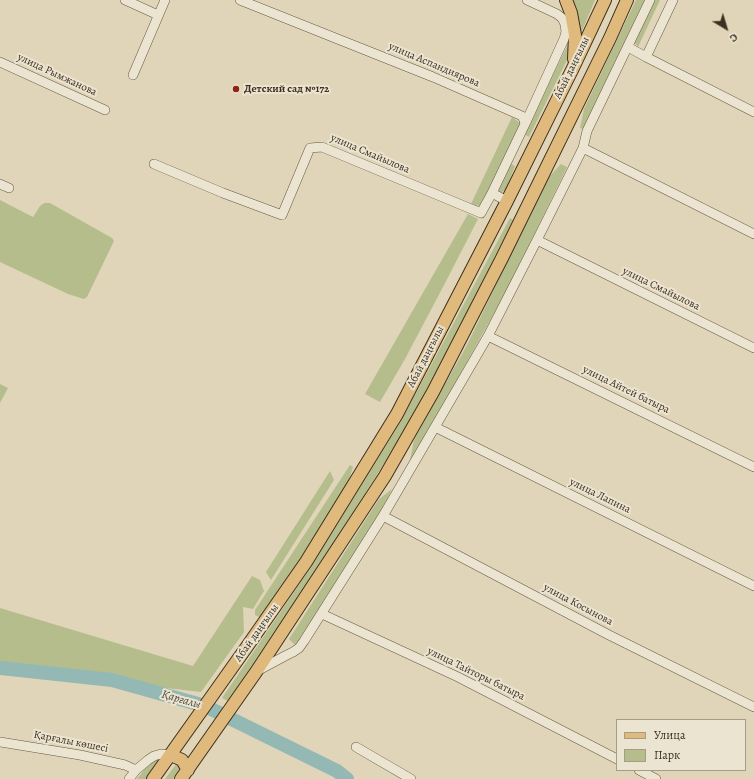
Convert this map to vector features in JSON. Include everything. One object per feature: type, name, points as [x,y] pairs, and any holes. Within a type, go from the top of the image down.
[{"type":"main road","points":[[566,0],[571,13],[575,34],[573,68]]},
{"type":"main road","name":"Абай даңғылы","points":[[153,779],[306,562],[397,414],[507,201],[605,0]]},
{"type":"main road","name":"Абай даңғылы","points":[[184,774],[256,672],[385,476],[433,392],[502,258],[610,38],[627,0]]},
{"type":"main road","points":[[171,755],[182,760],[184,774]]},
{"type":"street","points":[[125,0],[158,15]]},
{"type":"street","points":[[133,75],[165,0]]},
{"type":"street","name":"улица Аспандиярова","points":[[240,0],[440,80],[520,115],[525,124]]},
{"type":"street","points":[[507,201],[492,193],[566,32],[565,24],[562,18],[557,14],[527,0]]},
{"type":"street","points":[[256,672],[299,648],[383,516],[488,336],[583,148],[587,131],[650,0]]},
{"type":"street","points":[[646,57],[673,0]]},
{"type":"street","points":[[628,47],[754,112]]},
{"type":"street","name":"улица Рымжанова","points":[[0,62],[105,110]]},
{"type":"street","name":"улица Смайылова","points":[[154,164],[223,193],[282,215],[310,148],[322,147],[481,213],[492,193]]},
{"type":"street","points":[[583,148],[754,234]]},
{"type":"street","points":[[0,184],[9,188]]},
{"type":"street","name":"улица Смайылова","points":[[537,240],[754,348]]},
{"type":"street","name":"улица Айтей батыра","points":[[488,336],[754,467]]},
{"type":"street","name":"улица Лапина","points":[[435,427],[754,586]]},
{"type":"street","name":"улица Косынова","points":[[383,516],[609,635],[754,707]]},
{"type":"street","name":"улица Тайторы батыра","points":[[322,614],[458,677],[616,758]]},
{"type":"street","name":"Қарғалы көшесі","points":[[0,742],[80,755],[125,765],[136,770]]},
{"type":"street","points":[[356,747],[411,779]]},
{"type":"street","points":[[129,779],[136,770],[154,756],[161,754],[171,755]]},
{"type":"street","points":[[641,771],[656,779]]},
{"type":"green space","points":[[571,0],[595,0],[579,38]]},
{"type":"green space","points":[[636,0],[645,0],[584,129],[580,128],[584,109]]},
{"type":"green space","points":[[655,0],[660,0],[638,47],[634,42]]},
{"type":"green space","points":[[571,38],[569,56],[529,137],[524,134]]},
{"type":"green space","points":[[512,117],[520,123],[518,131],[481,205],[476,206],[471,204]]},
{"type":"green space","points":[[511,164],[515,166],[506,189],[501,193],[499,188]]},
{"type":"green space","points":[[561,164],[567,167],[508,288],[412,461],[410,460],[414,440],[467,345],[548,178]]},
{"type":"green space","points":[[0,200],[33,217],[40,206],[44,203],[50,203],[112,238],[114,241],[87,297],[84,299],[68,294],[0,262]]},
{"type":"green space","points":[[468,214],[478,219],[405,359],[380,402],[365,394]]},
{"type":"green space","points":[[510,218],[513,220],[407,427],[316,571],[228,701],[222,698],[311,567],[400,423]]},
{"type":"green space","points":[[0,384],[8,388],[0,403]]},
{"type":"green space","points":[[350,465],[353,467],[347,486],[263,617],[255,615],[255,610]]},
{"type":"green space","points":[[330,471],[334,480],[271,580],[266,572]]},
{"type":"green space","points":[[392,489],[380,514],[295,645],[289,639],[379,499]]},
{"type":"green space","points":[[252,576],[260,580],[264,591],[253,609],[243,607],[244,632],[201,692],[0,669],[0,608],[193,666]]},
{"type":"green space","points":[[156,759],[160,760],[147,779],[137,779],[147,766]]},
{"type":"green space","points":[[177,763],[181,767],[173,779],[165,779]]},
{"type":"waterway","name":"Қарғалы","points":[[0,668],[112,680],[205,706],[337,771],[347,779]]},
{"type":"place","name":"Детский сад №172","points":[[236,89]]}]
